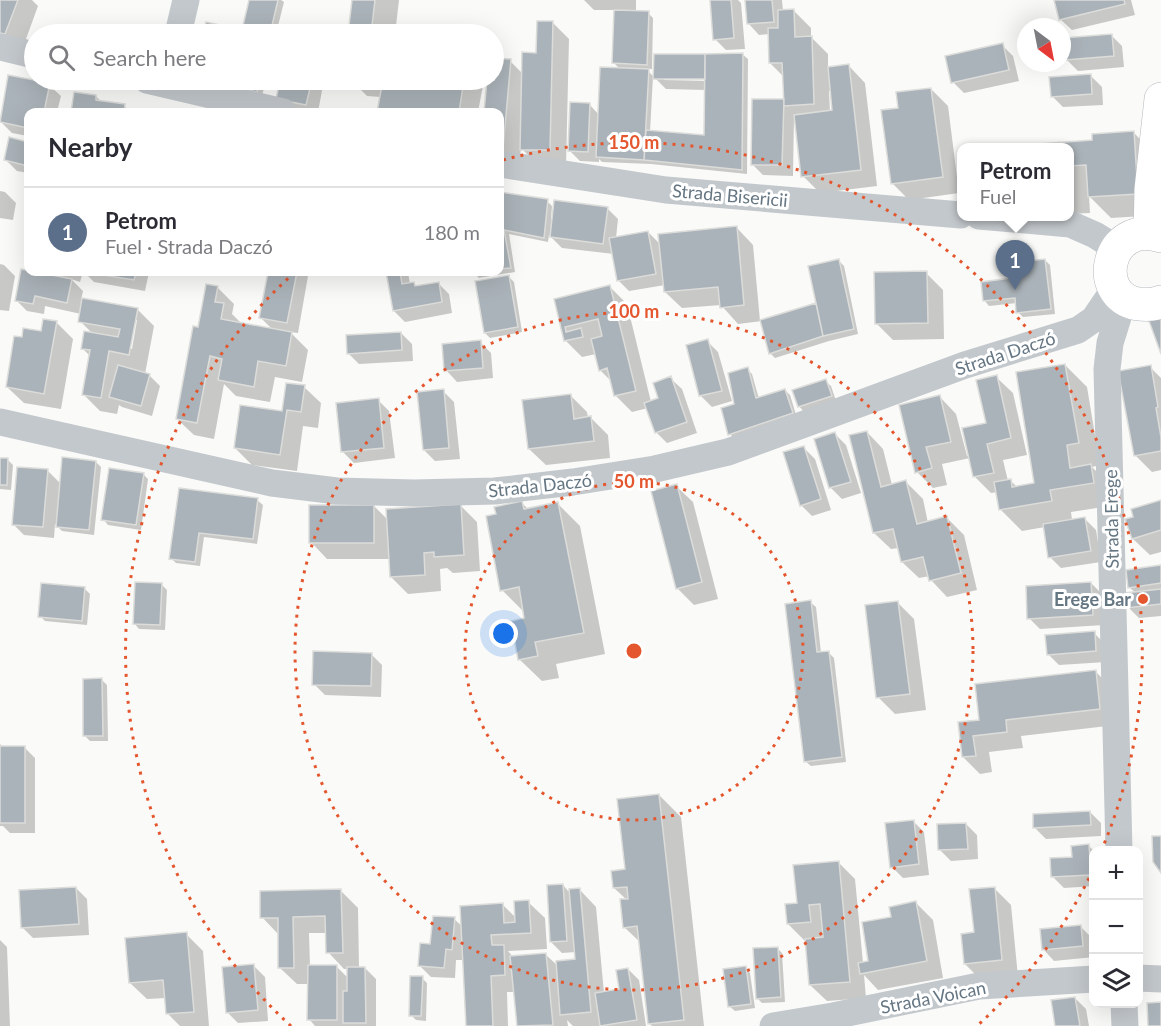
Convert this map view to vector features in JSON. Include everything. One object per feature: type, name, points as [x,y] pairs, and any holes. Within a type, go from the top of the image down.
[{"type":"main road","points":[[1161,99],[1151,189],[1155,234],[1131,236],[1116,248],[1110,270],[1119,293],[1134,303],[1145,305],[1161,302]]},
{"type":"street","points":[[180,24],[186,0]]},
{"type":"street","points":[[0,47],[24,53]]},
{"type":"street","points":[[196,90],[266,108]]},
{"type":"street","name":"Strada Bisericii","points":[[504,165],[666,190],[957,215]]},
{"type":"street","points":[[1036,221],[1070,224],[1095,235],[1116,248]]},
{"type":"street","name":"Strada Daczó","points":[[0,422],[273,483],[337,491],[414,493],[495,491],[655,469],[728,452],[965,365],[1078,330],[1094,319],[1119,293]]},
{"type":"street","name":"Strada Erege","points":[[1119,293],[1107,369],[1119,846]]},
{"type":"street","points":[[1143,978],[1161,980]]},
{"type":"street","name":"Strada Voican","points":[[773,1026],[979,986],[1089,979]]},
{"type":"street","points":[[1124,1008],[1125,1026]]},
{"type":"building","points":[[0,0],[18,0],[5,34],[0,33]]},
{"type":"building","points":[[249,0],[278,0],[272,24],[243,24]]},
{"type":"building","points":[[352,0],[375,0],[372,24],[349,24]]},
{"type":"building","points":[[710,0],[731,0],[734,38],[713,40]]},
{"type":"building","points":[[745,0],[772,0],[774,22],[747,24]]},
{"type":"building","points":[[1054,0],[1124,0],[1125,4],[1067,18],[1058,18]]},
{"type":"building","points":[[794,9],[795,37],[812,36],[814,104],[784,106],[782,63],[769,63],[768,28],[778,28],[778,10]]},
{"type":"building","points":[[614,10],[649,11],[647,65],[612,63]]},
{"type":"building","points":[[537,21],[553,21],[550,150],[520,150],[522,52],[536,53]]},
{"type":"building","points":[[1112,34],[1114,56],[1071,60],[1071,37]]},
{"type":"building","points":[[1003,43],[1009,70],[951,83],[945,56]]},
{"type":"building","points":[[743,53],[742,170],[644,160],[646,130],[704,135],[705,54]]},
{"type":"building","points":[[654,54],[705,54],[705,79],[653,79]]},
{"type":"building","points":[[504,59],[511,59],[504,138],[504,108],[484,108],[486,90],[504,90]]},
{"type":"building","points":[[849,64],[861,170],[801,177],[794,115],[832,110],[828,67]]},
{"type":"building","points":[[600,67],[649,69],[644,160],[596,157]]},
{"type":"building","points":[[1091,74],[1092,94],[1051,97],[1049,77]]},
{"type":"building","points":[[8,75],[24,78],[24,90],[49,90],[45,108],[24,108],[24,127],[0,122]]},
{"type":"building","points":[[931,88],[943,177],[891,184],[881,110],[898,108],[896,92]]},
{"type":"building","points":[[278,90],[310,90],[306,105],[276,99]]},
{"type":"building","points":[[381,90],[462,90],[460,108],[378,108]]},
{"type":"building","points":[[74,92],[96,95],[96,100],[125,104],[124,108],[72,108]]},
{"type":"building","points":[[752,99],[784,99],[782,165],[751,165]]},
{"type":"building","points":[[570,102],[590,103],[588,152],[568,151]]},
{"type":"building","points":[[1134,131],[1138,194],[1088,197],[1086,165],[1074,166],[1074,143],[1053,143],[1092,140],[1092,134]]},
{"type":"building","points":[[9,137],[24,141],[24,165],[4,160]]},
{"type":"building","points":[[504,193],[548,199],[544,238],[504,230]]},
{"type":"building","points":[[554,200],[608,207],[603,244],[550,237]]},
{"type":"building","points":[[737,226],[744,305],[720,308],[718,287],[664,292],[658,234]]},
{"type":"building","points":[[504,230],[511,268],[504,269]]},
{"type":"building","points":[[648,231],[656,274],[617,281],[609,238]]},
{"type":"building","points":[[839,259],[854,329],[823,336],[808,266]]},
{"type":"building","points":[[1045,259],[1051,309],[1016,313],[1015,298],[983,301],[981,282],[1011,278],[1009,263]]},
{"type":"building","points":[[21,269],[24,270],[24,276],[57,276],[72,279],[67,303],[35,296],[33,304],[15,301]]},
{"type":"building","points":[[927,271],[928,323],[875,324],[874,272]]},
{"type":"building","points":[[509,275],[518,327],[484,333],[475,281]]},
{"type":"building","points":[[109,276],[135,276],[134,280]]},
{"type":"building","points":[[267,276],[296,276],[287,323],[259,318]]},
{"type":"building","points":[[387,276],[401,276],[402,284],[414,282],[415,286],[439,282],[442,302],[393,311]]},
{"type":"building","points":[[206,284],[218,286],[215,302],[224,303],[221,319],[292,332],[286,366],[258,361],[254,387],[218,380],[222,359],[210,356],[197,423],[176,419],[193,326],[198,327]]},
{"type":"building","points":[[610,285],[636,391],[614,396],[607,368],[599,371],[591,339],[602,336],[598,319],[565,327],[566,332],[581,328],[583,337],[564,341],[554,299]]},
{"type":"building","points":[[82,298],[138,308],[129,355],[109,351],[101,398],[82,395],[90,350],[81,349],[84,331],[118,337],[120,329],[78,322]]},
{"type":"building","points":[[816,303],[823,336],[769,354],[760,320]]},
{"type":"building","points":[[1161,317],[1161,354],[1149,321]]},
{"type":"building","points":[[43,319],[57,321],[44,394],[6,387],[14,336],[22,337],[23,328],[41,331]]},
{"type":"building","points":[[401,332],[402,350],[347,354],[346,335]]},
{"type":"building","points":[[708,339],[722,391],[699,396],[686,345]]},
{"type":"building","points":[[481,340],[483,368],[444,371],[442,344]]},
{"type":"building","points":[[1065,364],[1079,443],[1067,445],[1070,468],[1091,464],[1094,483],[1050,490],[1052,501],[999,510],[994,482],[1011,479],[1012,487],[1034,483],[1016,372]]},
{"type":"building","points":[[118,365],[150,374],[141,406],[109,397]]},
{"type":"building","points":[[1151,365],[1158,407],[1156,408],[1161,451],[1134,456],[1118,371]]},
{"type":"building","points":[[748,367],[756,398],[785,389],[793,413],[728,435],[721,408],[734,404],[728,373]]},
{"type":"building","points":[[997,375],[1011,438],[987,444],[994,473],[973,477],[962,428],[986,423],[976,380]]},
{"type":"building","points":[[671,376],[687,422],[655,433],[644,403],[658,398],[653,383]]},
{"type":"building","points":[[826,379],[832,396],[798,407],[792,390]]},
{"type":"building","points":[[286,383],[305,385],[301,412],[287,410],[280,455],[234,448],[240,405],[282,411]]},
{"type":"building","points":[[444,389],[449,448],[423,450],[417,392]]},
{"type":"building","points":[[571,394],[574,419],[591,416],[594,441],[528,449],[522,400]]},
{"type":"building","points":[[940,395],[951,442],[926,447],[932,468],[915,473],[899,405]]},
{"type":"building","points":[[379,398],[384,448],[341,452],[336,403]]},
{"type":"building","points":[[867,431],[881,487],[906,480],[917,524],[947,516],[961,573],[929,581],[923,557],[901,562],[893,529],[873,533],[849,435]]},
{"type":"building","points":[[835,432],[851,482],[829,488],[814,439]]},
{"type":"building","points":[[804,446],[821,499],[800,506],[783,452]]},
{"type":"building","points":[[62,457],[96,461],[89,530],[56,527]]},
{"type":"building","points":[[0,458],[8,458],[7,485],[0,485]]},
{"type":"building","points":[[17,467],[48,469],[43,527],[12,525]]},
{"type":"building","points":[[109,468],[144,473],[136,525],[101,520]]},
{"type":"building","points":[[677,484],[702,582],[676,589],[651,491]]},
{"type":"building","points":[[179,488],[258,498],[253,539],[199,533],[195,562],[169,559]]},
{"type":"building","points":[[1161,500],[1161,530],[1132,539],[1125,519],[1133,517],[1131,509]]},
{"type":"building","points":[[522,501],[524,509],[558,502],[584,633],[535,642],[538,656],[518,660],[511,621],[524,618],[519,587],[500,591],[486,516],[496,514],[494,507]]},
{"type":"building","points":[[461,504],[464,555],[434,557],[434,552],[424,553],[425,575],[390,577],[386,509]]},
{"type":"building","points":[[309,505],[374,505],[374,543],[309,543]]},
{"type":"building","points":[[1085,517],[1091,551],[1048,558],[1043,524]]},
{"type":"building","points":[[1161,565],[1161,583],[1128,588],[1126,570]]},
{"type":"building","points":[[135,582],[162,583],[160,625],[133,624]]},
{"type":"building","points":[[1091,582],[1093,615],[1027,619],[1026,586]]},
{"type":"building","points":[[41,583],[85,587],[82,621],[38,617]]},
{"type":"building","name":"Erege Bar","points":[[1161,589],[1161,604],[1126,608],[1125,593]]},
{"type":"building","points":[[811,600],[817,652],[829,651],[842,757],[804,762],[785,604]]},
{"type":"building","points":[[898,601],[910,694],[876,698],[865,605]]},
{"type":"building","points":[[1095,631],[1096,651],[1047,655],[1045,635]]},
{"type":"building","points":[[313,651],[372,653],[371,686],[312,685]]},
{"type":"building","points":[[1096,670],[1100,709],[1006,720],[1007,732],[973,736],[976,756],[962,757],[958,722],[979,720],[975,684]]},
{"type":"building","points":[[102,678],[103,736],[83,736],[83,679]]},
{"type":"building","points":[[0,746],[25,746],[25,823],[0,823]]},
{"type":"building","points":[[659,794],[684,1020],[648,1024],[637,926],[623,928],[620,899],[628,899],[627,887],[613,888],[611,871],[625,869],[617,799]]},
{"type":"building","points":[[1090,811],[1091,825],[1033,828],[1033,814]]},
{"type":"building","points":[[914,820],[919,864],[890,868],[885,823]]},
{"type":"building","points":[[966,823],[968,849],[938,850],[937,824]]},
{"type":"building","points":[[1152,836],[1161,836],[1161,873],[1153,862]]},
{"type":"building","points":[[1089,844],[1089,875],[1051,877],[1050,858],[1072,857],[1071,846]]},
{"type":"building","points":[[839,861],[850,982],[809,985],[805,939],[823,937],[820,904],[809,905],[811,922],[787,924],[785,904],[797,903],[793,865]]},
{"type":"building","points":[[563,884],[567,941],[550,942],[547,885]]},
{"type":"building","points":[[76,887],[79,924],[21,928],[19,890]]},
{"type":"building","points":[[995,887],[1002,960],[964,964],[961,934],[974,932],[969,889]]},
{"type":"building","points":[[580,888],[591,1012],[560,1015],[556,961],[575,959],[569,889]]},
{"type":"building","points":[[341,889],[343,953],[326,953],[325,916],[293,917],[294,968],[278,968],[278,918],[260,918],[260,891]]},
{"type":"building","points":[[529,900],[531,933],[491,935],[492,945],[504,945],[505,975],[491,976],[493,1026],[466,1026],[460,906],[503,903],[504,923],[515,922],[514,901]]},
{"type":"building","points":[[916,901],[927,961],[860,974],[858,963],[868,961],[862,922],[891,917],[889,907]]},
{"type":"building","points":[[433,916],[455,917],[452,950],[446,949],[444,968],[418,966],[420,943],[430,944]]},
{"type":"building","points":[[1081,925],[1083,946],[1042,950],[1040,929]]},
{"type":"building","points":[[187,932],[194,1012],[166,1014],[163,980],[129,983],[125,938]]},
{"type":"building","points":[[778,947],[781,997],[756,999],[753,948]]},
{"type":"building","points":[[546,953],[553,1025],[517,1026],[510,956]]},
{"type":"building","points":[[254,964],[258,1010],[226,1013],[222,967]]},
{"type":"building","points":[[308,965],[337,965],[337,1020],[307,1020]]},
{"type":"building","points":[[746,966],[751,1004],[728,1007],[723,969]]},
{"type":"building","points":[[347,967],[365,967],[366,1023],[343,1023],[343,991],[347,991]]},
{"type":"building","points":[[628,968],[637,1020],[600,1026],[595,993],[619,989],[616,970]]},
{"type":"building","points":[[410,976],[423,976],[421,1016],[409,1016]]},
{"type":"building","points":[[1075,997],[1080,1026],[1055,1026],[1051,1000]]},
{"type":"building","points":[[1161,1002],[1161,1026],[1148,1026],[1147,1003]]},
{"type":"place","name":"Petrom","points":[[1015,290]]},
{"type":"place","name":"Erege Bar","points":[[1143,599]]}]
